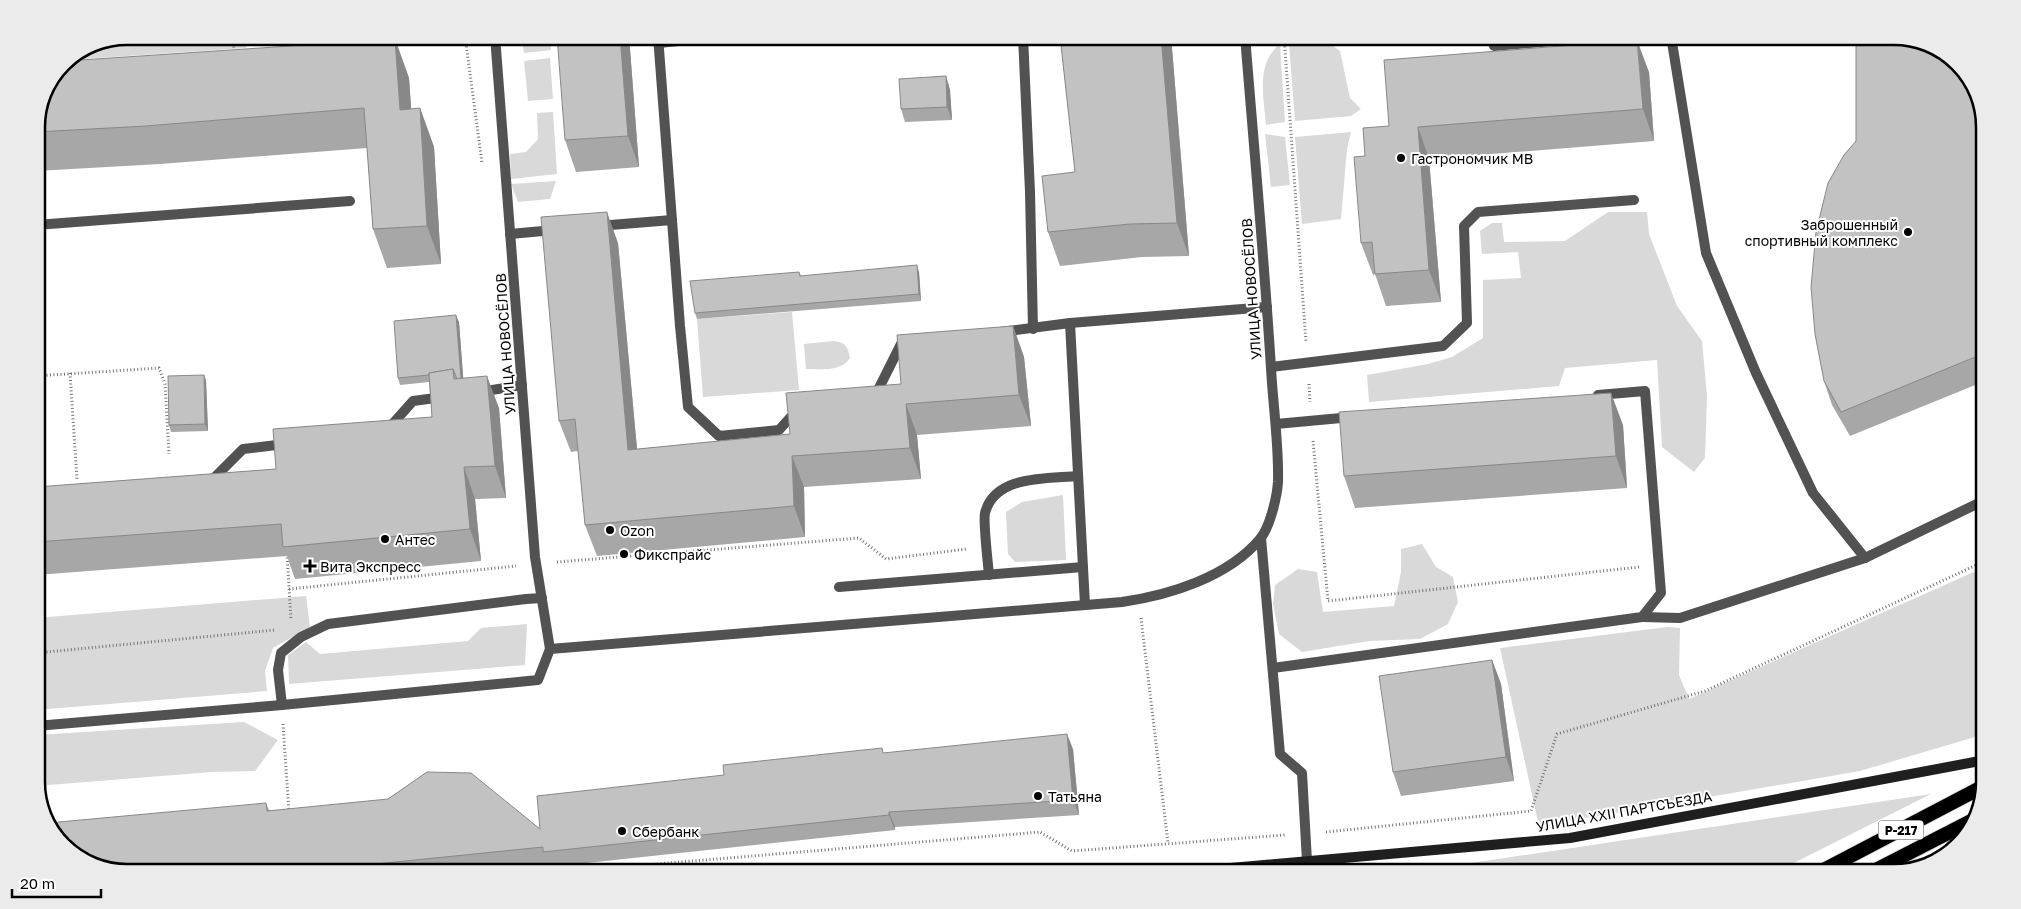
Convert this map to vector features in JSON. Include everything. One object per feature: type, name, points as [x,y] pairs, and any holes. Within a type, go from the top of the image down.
[{"type":"highway","name":"Р-217","points":[[1835,864],[1975,791]]},
{"type":"highway","name":"Р-217","points":[[1888,864],[1964,825]]},
{"type":"main road","name":"УЛИЦА XXII ПАРТСЪЕЗДА","points":[[1274,864],[1570,838],[1976,762]]},
{"type":"street","name":"УЛИЦА НОВОСЁЛОВ","points":[[496,45],[536,564],[550,649]]},
{"type":"street","points":[[659,45],[688,407],[719,436],[779,430],[807,400]]},
{"type":"street","points":[[1023,45],[1030,192],[1033,329]]},
{"type":"street","name":"УЛИЦА НОВОСЁЛОВ","points":[[1246,45],[1276,424],[1278,483],[1273,510],[1262,538]]},
{"type":"street","points":[[1494,45],[1506,45]]},
{"type":"street","points":[[1672,45],[1706,253],[1756,373],[1813,493],[1865,558]]},
{"type":"street","points":[[1271,367],[1443,346],[1466,323],[1464,226],[1478,212],[1634,200]]},
{"type":"street","points":[[45,224],[350,201]]},
{"type":"street","points":[[586,227],[672,220]]},
{"type":"street","points":[[510,234],[567,229]]},
{"type":"street","points":[[986,334],[1070,323],[1267,307]]},
{"type":"street","points":[[1070,323],[1085,605]]},
{"type":"street","points":[[860,394],[877,392],[902,342],[912,342]]},
{"type":"street","points":[[468,394],[522,385]]},
{"type":"street","points":[[1586,396],[1645,391],[1661,593],[1642,617]]},
{"type":"street","points":[[376,433],[385,432],[413,401],[450,396]]},
{"type":"street","points":[[1276,424],[1360,416]]},
{"type":"street","points":[[198,484],[208,484],[243,449],[298,442]]},
{"type":"street","points":[[989,575],[985,514],[997,492],[1014,483],[1078,476]]},
{"type":"street","points":[[1273,668],[1642,617],[1680,618],[1865,558],[1976,504]]},
{"type":"street","points":[[45,725],[282,706],[538,680],[550,649],[1138,600],[1196,583],[1221,571],[1262,538]]},
{"type":"street","points":[[1262,538],[1280,754],[1302,773],[1308,861]]},
{"type":"street","points":[[839,587],[1083,567]]},
{"type":"street","points":[[282,706],[278,670],[281,653],[302,637],[328,624],[542,598]]},
{"type":"path","points":[[225,53],[234,52],[234,45]]},
{"type":"path","points":[[1285,45],[1311,421],[1328,601],[1659,565]]},
{"type":"path","points":[[45,375],[159,368],[165,384],[169,454]]},
{"type":"path","points":[[70,374],[77,479]]},
{"type":"path","points":[[289,589],[536,564],[858,538],[886,559],[987,546]]},
{"type":"path","points":[[286,550],[292,629]]},
{"type":"path","points":[[657,864],[1040,832],[1072,851],[1306,834],[1531,810],[1557,734],[1705,691],[1976,565]]},
{"type":"path","points":[[1138,600],[1168,844]]},
{"type":"path","points":[[45,651],[282,630]]},
{"type":"path","points":[[282,706],[289,814]]},
{"type":"shaded area","points":[[127,45],[246,45],[246,48],[82,59],[101,49]]},
{"type":"shaded area","points":[[523,45],[551,45],[551,50],[524,53]]},
{"type":"shaded area","points":[[1280,45],[1285,122],[1266,125],[1263,82],[1267,61],[1272,52]]},
{"type":"shaded area","points":[[1289,45],[1332,45],[1340,51],[1350,98],[1361,109],[1351,116],[1295,121]]},
{"type":"shaded area","points":[[550,58],[553,99],[528,101],[524,61]]},
{"type":"shaded area","points":[[553,112],[557,174],[511,179],[510,154],[526,152],[538,139],[537,113]]},
{"type":"shaded area","points":[[1351,132],[1347,149],[1341,219],[1302,224],[1295,137]]},
{"type":"shaded area","points":[[1265,134],[1285,137],[1290,185],[1271,187]]},
{"type":"shaded area","points":[[556,181],[550,199],[518,202],[511,184]]},
{"type":"shaded area","points":[[1608,212],[1647,212],[1649,234],[1677,306],[1702,341],[1707,396],[1705,458],[1694,472],[1662,447],[1657,360],[1565,368],[1559,386],[1369,402],[1367,375],[1428,364],[1452,357],[1483,338],[1483,280],[1521,278],[1518,252],[1482,254],[1480,231],[1492,223],[1502,223],[1504,242],[1565,241]]},
{"type":"shaded area","points":[[792,312],[799,390],[703,397],[697,319]]},
{"type":"shaded area","points":[[840,342],[847,348],[850,358],[836,368],[806,369],[804,344]]},
{"type":"shaded area","points":[[1063,495],[1066,560],[1015,562],[1008,554],[1006,512],[1022,502]]},
{"type":"shaded area","points":[[1422,544],[1436,567],[1453,577],[1458,602],[1448,624],[1420,639],[1369,641],[1302,652],[1279,634],[1273,604],[1275,585],[1298,569],[1317,572],[1323,612],[1394,606],[1401,572],[1401,549]]},
{"type":"shaded area","points":[[1976,571],[1976,737],[1860,771],[1593,817],[1538,822],[1500,648],[1667,627],[1680,628],[1679,675],[1689,699]]},
{"type":"shaded area","points":[[306,596],[310,627],[273,648],[265,671],[267,691],[45,709],[45,617]]},
{"type":"shaded area","points":[[527,624],[525,665],[289,684],[288,655],[306,642],[320,654],[468,641],[481,628]]},
{"type":"shaded area","points":[[244,722],[278,740],[255,771],[212,772],[45,785],[45,734]]},
{"type":"shaded area","points":[[1931,794],[1792,864],[1465,864]]},
{"type":"building","points":[[305,45],[395,45],[400,110],[420,108],[427,226],[373,229],[364,108],[146,126],[45,132],[48,106],[53,91],[62,77],[80,60]]},
{"type":"building","points":[[558,45],[621,45],[628,136],[565,140]]},
{"type":"building","points":[[1061,45],[1162,45],[1177,223],[1130,224],[1048,232],[1042,176],[1075,172]]},
{"type":"building","points":[[1574,45],[1637,45],[1643,109],[1418,127],[1429,270],[1375,274],[1372,242],[1361,243],[1354,157],[1365,156],[1363,128],[1389,126],[1384,60]]},
{"type":"building","name":"Заброшенный спортивный комплекс","points":[[1856,45],[1894,45],[1925,51],[1948,65],[1968,91],[1976,122],[1976,357],[1841,412],[1824,381],[1815,334],[1811,287],[1816,232],[1828,183],[1844,155],[1856,141]]},
{"type":"building","points":[[946,76],[947,107],[901,109],[899,79]]},
{"type":"building","points":[[607,212],[628,450],[790,434],[786,393],[901,384],[897,335],[1013,326],[1019,395],[906,404],[910,448],[792,456],[794,506],[585,525],[575,419],[559,421],[541,217]]},
{"type":"building","points":[[917,265],[919,294],[695,313],[690,281],[799,272],[800,276]]},
{"type":"building","points":[[456,315],[461,378],[457,379],[453,369],[429,373],[429,375],[398,378],[394,321]]},
{"type":"building","points":[[453,369],[454,379],[487,376],[495,466],[464,467],[470,529],[283,547],[281,524],[45,541],[45,486],[276,469],[273,429],[432,417],[429,373]]},
{"type":"building","points":[[204,375],[205,424],[169,425],[168,376]]},
{"type":"building","points":[[1611,393],[1616,456],[1344,476],[1339,412]]},
{"type":"building","points":[[1492,660],[1506,757],[1393,772],[1379,676]]},
{"type":"building","points":[[1067,734],[1073,800],[889,812],[889,815],[543,852],[543,847],[376,864],[127,864],[111,862],[96,858],[77,847],[65,836],[56,822],[266,803],[267,811],[388,799],[427,772],[471,773],[540,829],[537,796],[724,775],[723,765],[882,748],[883,753]]},
{"type":"place","name":"Гастрономчик МВ","points":[[1401,158]]},
{"type":"place","name":"Заброшенный спортивный комплекс","points":[[1908,232]]},
{"type":"place","name":"Ozon","points":[[610,530]]},
{"type":"place","name":"Антес","points":[[385,539]]},
{"type":"place","name":"Фикспрайс","points":[[624,554]]},
{"type":"place","name":"Вита Экспресс","points":[[310,566]]},
{"type":"place","name":"Татьяна","points":[[1038,796]]},
{"type":"place","name":"Сбербанк","points":[[622,831]]}]
